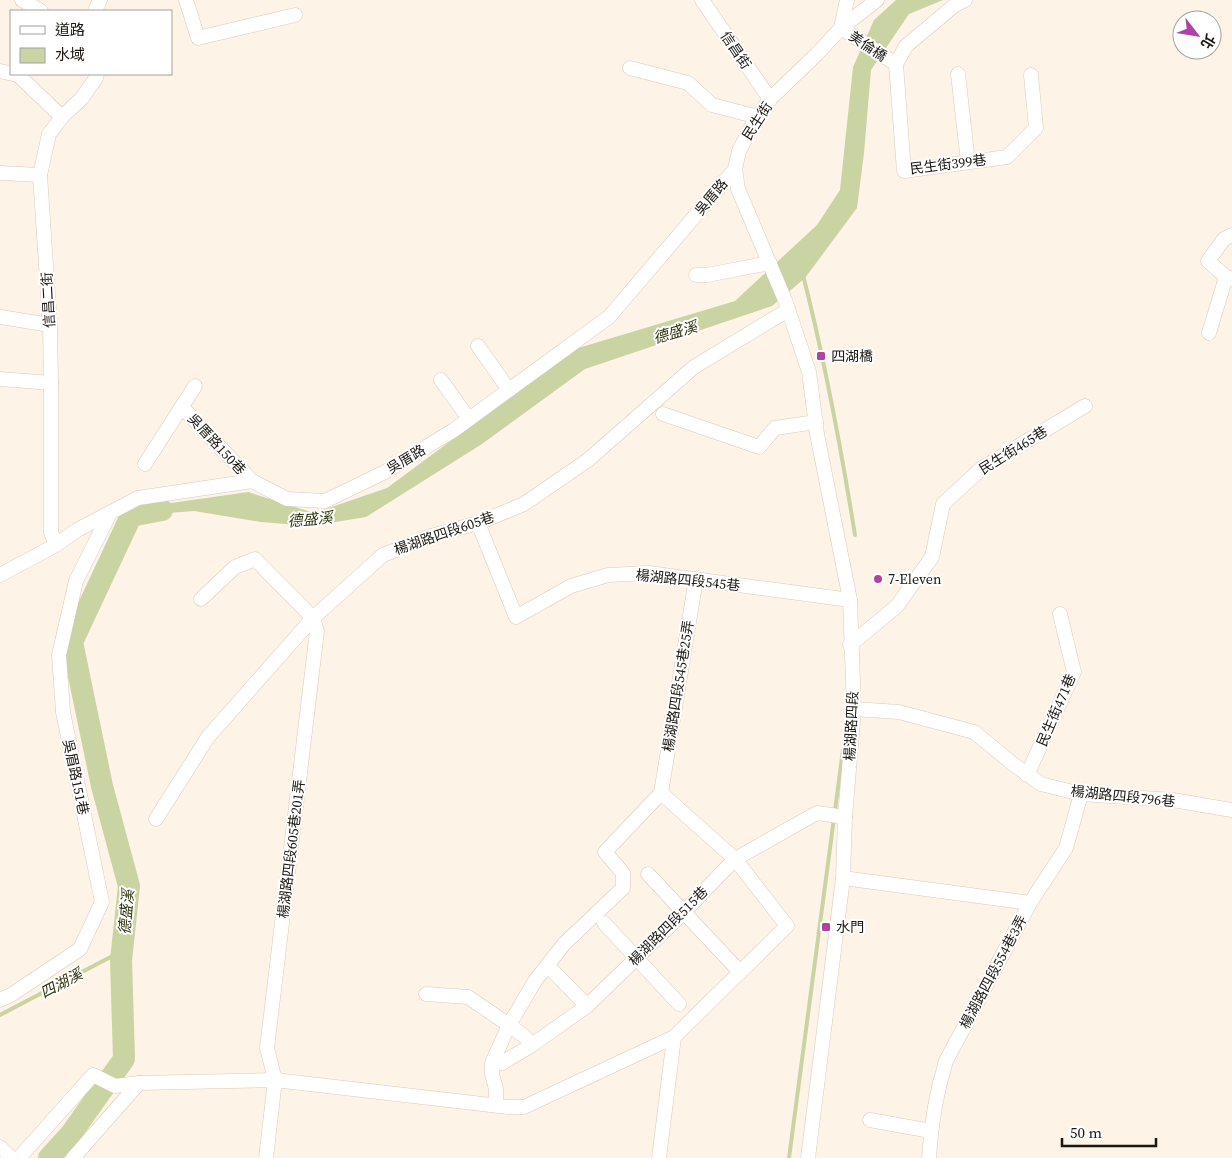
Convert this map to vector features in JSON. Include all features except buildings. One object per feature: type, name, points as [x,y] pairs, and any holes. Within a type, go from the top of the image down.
[{"type":"street","points":[[22,0],[40,10]]},
{"type":"street","points":[[186,0],[198,38],[295,15]]},
{"type":"street","name":"信昌街","points":[[702,0],[770,99]]},
{"type":"street","points":[[841,28],[847,0]]},
{"type":"street","name":"民生街","points":[[770,263],[738,189],[735,169],[738,151],[770,99],[841,28],[877,0]]},
{"type":"street","points":[[896,64],[906,46],[955,5],[965,0]]},
{"type":"street","name":"美倫橋","points":[[841,28],[896,64]]},
{"type":"street","name":"民生街399巷","points":[[896,64],[904,171],[1008,157],[1036,128],[1031,75]]},
{"type":"street","points":[[630,68],[688,83],[712,105],[758,117]]},
{"type":"street","points":[[958,74],[968,162]]},
{"type":"street","points":[[18,75],[62,117]]},
{"type":"street","name":"信昌二街","points":[[56,544],[52,532],[50,325],[40,176],[49,134],[62,117],[82,98],[97,75]]},
{"type":"street","name":"吳厝路","points":[[252,482],[287,499],[325,501],[385,472],[469,419],[610,317],[735,169]]},
{"type":"street","points":[[0,173],[40,176]]},
{"type":"street","points":[[1209,333],[1229,278],[1208,261],[1224,238],[1232,235]]},
{"type":"street","points":[[696,275],[707,275],[770,263],[786,305]]},
{"type":"street","name":"楊湖路四段","points":[[786,305],[810,372],[816,422],[850,600],[850,645],[853,660],[854,709],[845,817],[843,878],[808,1158]]},
{"type":"street","name":"楊湖路四段605巷","points":[[156,819],[208,737],[313,618],[383,555],[431,536],[478,522],[524,504],[588,460],[694,367],[786,305]]},
{"type":"street","points":[[0,317],[50,325]]},
{"type":"street","points":[[478,346],[509,390]]},
{"type":"street","points":[[0,379],[51,383]]},
{"type":"street","points":[[441,380],[469,419]]},
{"type":"street","name":"吳厝路150巷","points":[[145,464],[195,386]]},
{"type":"street","name":"民生街465巷","points":[[850,645],[897,606],[932,557],[943,504],[982,468],[1085,406]]},
{"type":"street","name":"吳厝路150巷","points":[[182,407],[252,482]]},
{"type":"street","points":[[662,414],[759,447],[775,428],[816,422]]},
{"type":"street","points":[[0,575],[77,530],[138,498],[252,482]]},
{"type":"street","name":"吳眉路151巷","points":[[0,1000],[11,995],[80,949],[102,902],[63,712],[59,655],[76,581],[110,513]]},
{"type":"street","name":"楊湖路四段545巷","points":[[478,522],[516,617],[571,586],[608,575],[649,574],[850,600]]},
{"type":"street","points":[[200,599],[235,566],[255,559],[313,618]]},
{"type":"street","name":"楊湖路四段545巷25弄","points":[[660,793],[696,579]]},
{"type":"street","name":"民生街471巷","points":[[1027,775],[1074,672],[1060,614]]},
{"type":"street","name":"楊湖路四段605巷201弄","points":[[275,1080],[267,1048],[317,631],[313,618]]},
{"type":"street","name":"楊湖路四段796巷","points":[[854,709],[899,712],[974,732],[1041,784],[1081,794],[1174,800],[1232,810]]},
{"type":"street","points":[[19,1158],[93,1075],[115,1086],[139,1083],[275,1080],[496,1106],[524,1107],[674,1037],[787,926],[735,859],[660,793],[605,852],[623,873],[622,888],[564,944],[535,981],[509,1025],[492,1063],[496,1106]]},
{"type":"street","name":"楊湖路四段554巷3弄","points":[[929,1158],[938,1088],[946,1061],[1030,903],[1066,848],[1081,794]]},
{"type":"street","name":"楊湖路四段515巷","points":[[502,1064],[587,1006],[683,913],[735,859],[817,813],[845,817]]},
{"type":"street","points":[[648,874],[740,972]]},
{"type":"street","points":[[843,878],[1030,903]]},
{"type":"street","points":[[604,923],[679,1004]]},
{"type":"street","points":[[553,971],[587,1006]]},
{"type":"street","points":[[426,994],[468,997],[524,1036],[532,1045]]},
{"type":"street","points":[[659,1158],[674,1037]]},
{"type":"street","points":[[266,1158],[275,1080]]},
{"type":"street","points":[[73,1158],[139,1083]]},
{"type":"street","points":[[870,1120],[931,1131]]},
{"type":"street","points":[[0,1147],[11,1158]]},
{"type":"water","points":[[896,0],[943,0],[909,14],[871,70],[857,208],[805,278],[772,306],[585,369],[482,444],[366,517],[311,526],[261,522],[194,511],[131,516],[136,508],[248,492],[314,513],[387,488],[575,349],[735,301],[817,225],[840,190],[853,67],[874,20]]},
{"type":"waterway","points":[[803,275],[832,405],[855,535]]},
{"type":"waterway","name":"德盛溪","points":[[49,1158],[70,1135],[124,1059],[121,960],[129,886],[102,786],[72,642],[131,516],[162,510]]},
{"type":"waterway","points":[[789,1158],[843,750]]},
{"type":"waterway","name":"四湖溪","points":[[0,1015],[122,951]]},
{"type":"place","name":"四湖橋","points":[[821,356]]},
{"type":"place","name":"7-Eleven","points":[[878,579]]},
{"type":"place","name":"水門","points":[[826,927]]}]
